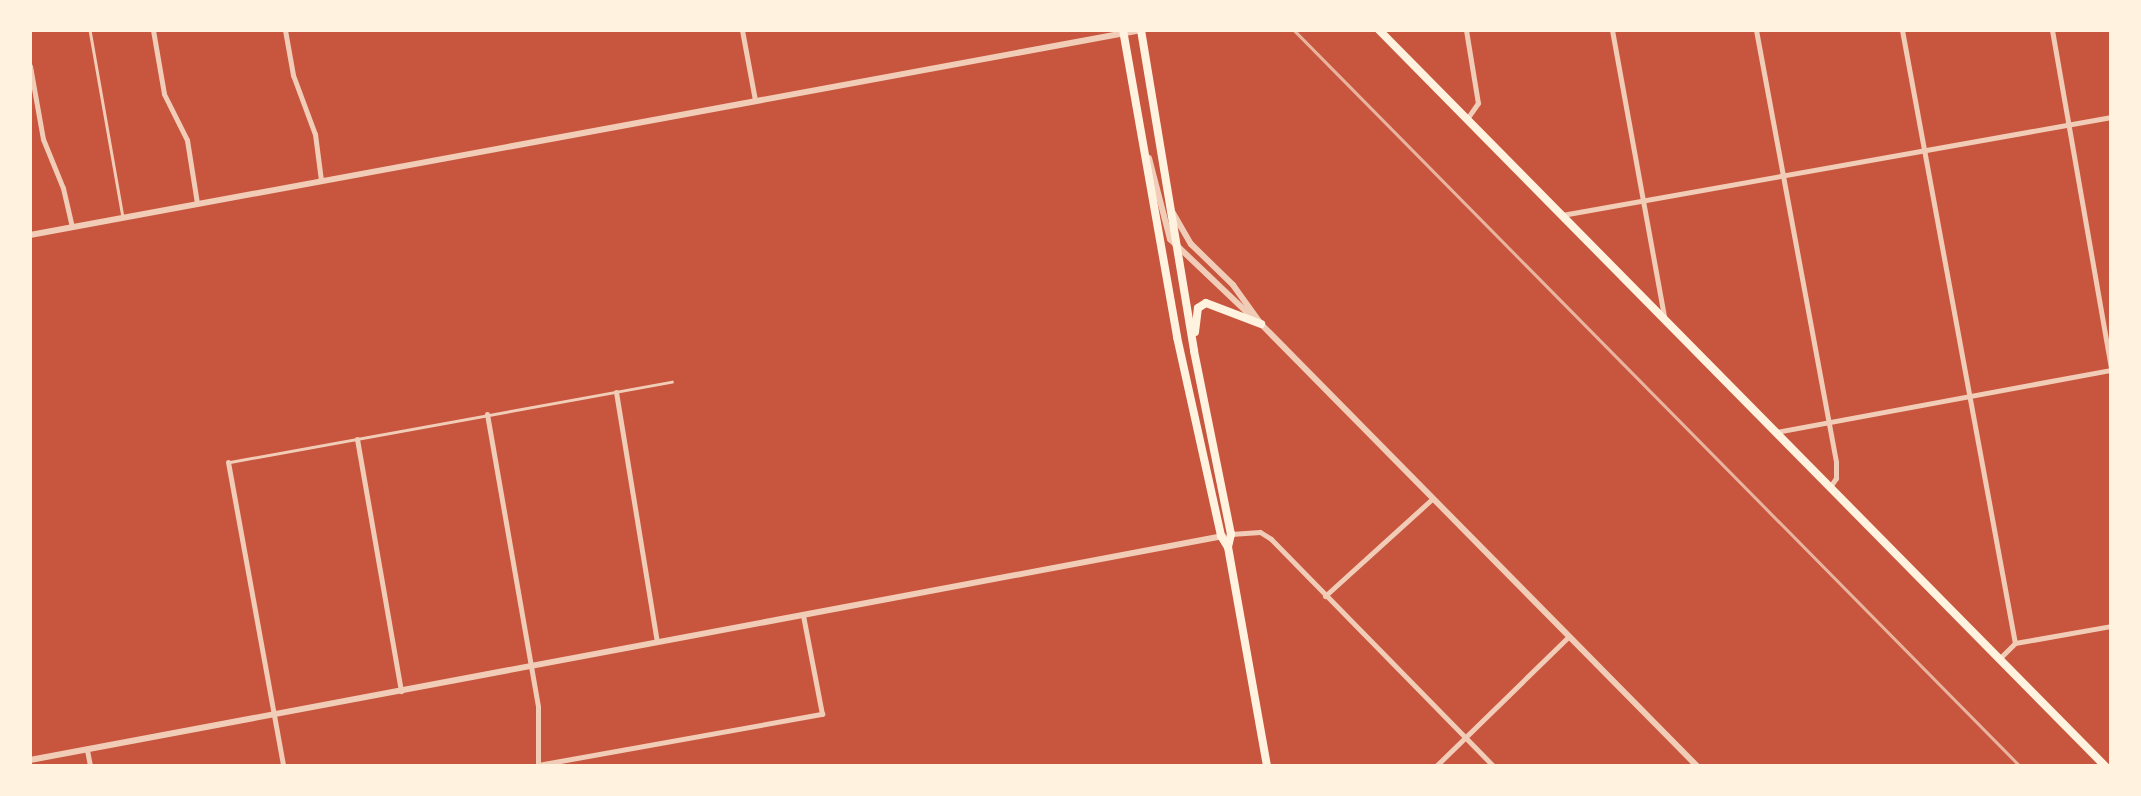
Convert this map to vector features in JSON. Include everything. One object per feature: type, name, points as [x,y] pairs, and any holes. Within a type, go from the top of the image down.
[{"type":"main road","points":[[1141,30],[1267,766]]},
{"type":"main road","points":[[1380,30],[2105,766]]},
{"type":"main road","points":[[1123,32],[1177,337],[1226,535]]},
{"type":"main road","points":[[1194,351],[1196,314],[1202,305],[1217,305],[1261,324]]},
{"type":"street","points":[[153,30],[164,94],[186,140],[198,206]]},
{"type":"street","points":[[285,30],[293,75],[315,134],[321,180]]},
{"type":"street","points":[[742,30],[754,100]]},
{"type":"street","points":[[30,235],[1141,30]]},
{"type":"street","points":[[1466,30],[1478,103],[1468,119]]},
{"type":"street","points":[[1612,30],[1665,319]]},
{"type":"street","points":[[1756,30],[1837,470],[1830,486]]},
{"type":"street","points":[[1902,30],[2015,644]]},
{"type":"street","points":[[1776,432],[2111,369],[2052,30]]},
{"type":"street","points":[[30,66],[42,139],[63,188],[72,228]]},
{"type":"street","points":[[1562,215],[2111,117]]},
{"type":"street","points":[[1140,122],[1162,223],[1178,248],[1261,324],[1697,766]]},
{"type":"street","points":[[1173,213],[1191,244],[1233,285],[1261,324]]},
{"type":"street","points":[[616,392],[657,642]]},
{"type":"street","points":[[487,414],[538,707],[538,766],[822,714],[803,615]]},
{"type":"street","points":[[358,439],[402,691]]},
{"type":"street","points":[[228,462],[284,766]]},
{"type":"street","points":[[1326,596],[1432,499]]},
{"type":"street","points":[[30,760],[1226,535],[1260,532],[1492,766]]},
{"type":"street","points":[[2000,658],[2015,644],[2111,626]]},
{"type":"street","points":[[1436,766],[1568,637]]},
{"type":"street","points":[[87,750],[90,766]]},
{"type":"lane","points":[[90,30],[124,218]]},
{"type":"lane","points":[[228,462],[672,382]]},
{"type":"railway","points":[[1294,30],[2020,766]]}]
